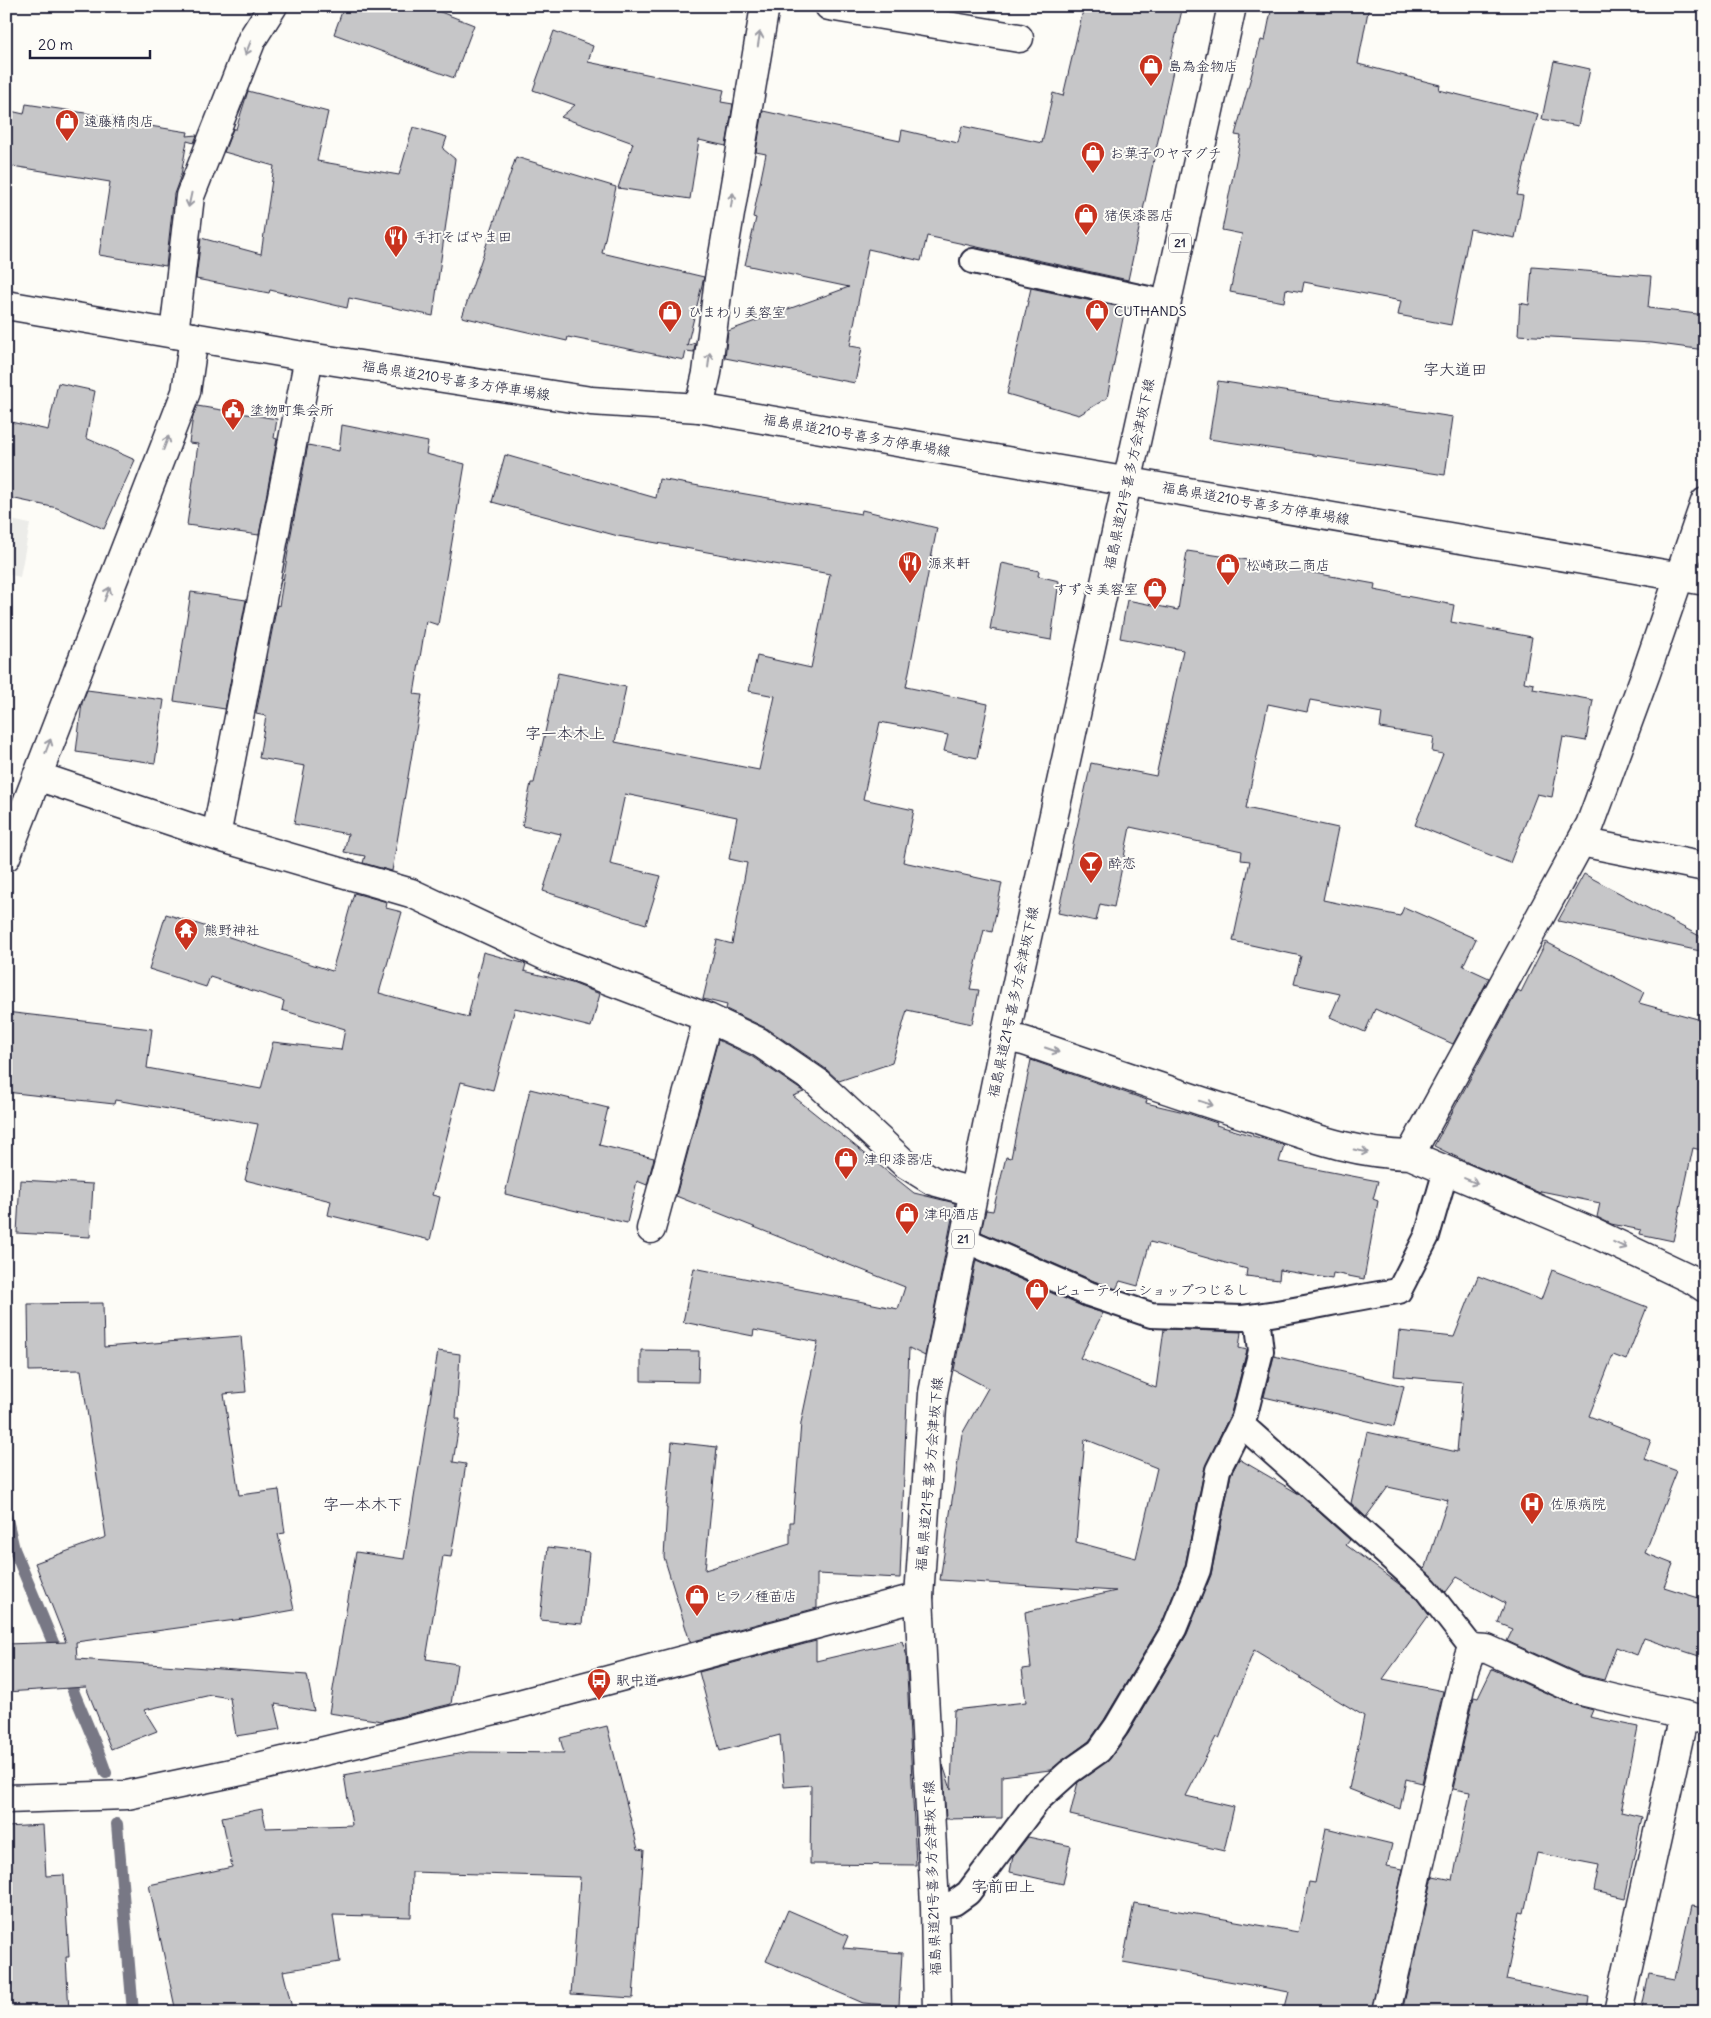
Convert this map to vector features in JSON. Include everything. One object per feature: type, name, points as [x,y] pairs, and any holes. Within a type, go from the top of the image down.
[{"type":"street","points":[[6,857],[186,392],[184,335],[190,196],[252,39],[273,6]]},
{"type":"street","points":[[699,408],[707,373],[719,279],[765,6]]},
{"type":"street","points":[[829,6],[1020,38]]},
{"type":"street","name":"福島県道21号喜多方会津坂下線","points":[[937,2012],[935,1906],[919,1597],[933,1393],[1005,1037],[1232,6]]},
{"type":"street","name":"福島県道210号喜多方停車場線","points":[[6,306],[309,357],[591,401],[699,408],[1692,578]]},
{"type":"street","points":[[216,836],[309,357]]},
{"type":"street","points":[[1410,1155],[1590,825],[1692,578],[1705,502]]},
{"type":"street","points":[[37,776],[216,836],[411,893],[550,958],[708,1018],[759,1042],[817,1082],[904,1163],[933,1181],[973,1192]]},
{"type":"street","points":[[1581,842],[1705,867]]},
{"type":"street","points":[[651,1228],[708,1018]]},
{"type":"street","points":[[1005,1037],[1024,1041],[1345,1148],[1382,1155],[1410,1155],[1592,1232],[1693,1280],[1705,1288]]},
{"type":"street","points":[[6,1799],[127,1795],[246,1770],[519,1704],[919,1597]]},
{"type":"street","points":[[1386,2012],[1464,1670],[1472,1648],[1487,1649],[1577,1690],[1694,1717],[1618,2012]]},
{"type":"lane","points":[[973,261],[1167,303]]},
{"type":"lane","points":[[963,1239],[1088,1294],[1152,1315],[1242,1318],[1257,1316],[1399,1291],[1427,1236],[1446,1170]]},
{"type":"lane","points":[[935,1906],[954,1903],[968,1893],[1039,1799],[1069,1772],[1099,1751],[1116,1728],[1174,1628],[1198,1570],[1218,1470],[1242,1425],[1261,1351],[1257,1316]]},
{"type":"lane","points":[[1242,1425],[1426,1589],[1472,1648]]},
{"type":"shaded area","points":[[6,519],[30,524],[20,577],[6,574]]},
{"type":"building","points":[[344,6],[425,6],[474,25],[454,78],[334,34]]},
{"type":"building","points":[[1084,6],[1183,6],[1169,65],[1174,66],[1128,280],[927,236],[921,261],[868,249],[850,346],[862,348],[855,383],[725,358],[728,331],[849,287],[745,265],[756,218],[753,217],[766,154],[756,152],[763,111],[900,141],[902,130],[958,143],[962,126],[1042,143],[1053,93],[1063,96]]},
{"type":"building","points":[[1272,6],[1369,6],[1358,64],[1440,85],[1439,90],[1538,114],[1517,195],[1523,196],[1515,238],[1470,229],[1451,325],[1398,315],[1401,301],[1304,282],[1302,292],[1286,289],[1284,302],[1230,292],[1242,234],[1222,230],[1241,136],[1235,135],[1261,40],[1265,41]]},
{"type":"building","points":[[554,31],[593,46],[588,62],[724,90],[721,102],[733,104],[726,146],[699,140],[690,199],[618,188],[633,143],[561,117],[575,105],[533,90]]},
{"type":"building","points":[[1554,61],[1590,69],[1578,126],[1542,119]]},
{"type":"building","points":[[248,91],[328,112],[317,161],[399,175],[413,127],[447,137],[443,149],[455,159],[433,316],[349,298],[347,308],[270,290],[269,293],[196,279],[201,238],[261,254],[274,166],[224,152],[233,129],[236,129]]},
{"type":"building","points":[[26,104],[118,118],[118,121],[188,132],[187,136],[197,135],[194,143],[187,141],[181,175],[174,194],[166,266],[99,255],[110,182],[6,165],[6,110],[24,114]]},
{"type":"building","points":[[516,157],[616,187],[602,253],[704,277],[687,346],[695,343],[694,352],[686,351],[684,360],[568,337],[567,341],[462,317]]},
{"type":"building","points":[[1532,267],[1651,276],[1648,308],[1705,315],[1705,350],[1652,343],[1518,335],[1520,303],[1529,305]]},
{"type":"building","points":[[1031,288],[1125,308],[1107,398],[1079,415],[1007,394]]},
{"type":"building","points":[[1218,381],[1453,417],[1445,475],[1209,439]]},
{"type":"building","points":[[58,383],[95,391],[86,438],[135,460],[104,529],[57,508],[6,497],[6,421],[48,430]]},
{"type":"building","points":[[197,406],[277,419],[274,438],[277,439],[259,535],[187,525],[198,444],[189,443],[193,416]]},
{"type":"building","points":[[342,425],[428,442],[426,454],[465,464],[438,625],[426,621],[414,694],[422,695],[392,871],[363,863],[365,856],[344,852],[348,834],[294,824],[305,766],[259,758],[266,716],[256,714],[277,605],[279,606],[308,445],[339,451]]},
{"type":"building","points":[[505,455],[656,498],[659,479],[861,514],[862,510],[937,528],[906,687],[988,704],[977,758],[944,751],[948,735],[880,722],[863,799],[914,810],[903,862],[1002,883],[992,932],[984,930],[970,989],[979,990],[972,1024],[907,1010],[892,1063],[839,1081],[826,1069],[768,1029],[726,1009],[727,1005],[703,999],[717,940],[732,944],[747,863],[729,859],[737,817],[625,794],[610,864],[661,876],[646,924],[543,891],[561,834],[522,826],[531,783],[534,783],[558,673],[626,687],[615,742],[759,770],[775,696],[749,691],[757,656],[811,668],[830,574],[618,536],[492,502]]},
{"type":"building","points":[[1187,551],[1282,565],[1281,567],[1375,584],[1374,590],[1454,605],[1451,622],[1532,637],[1524,682],[1534,684],[1533,689],[1593,700],[1586,741],[1563,737],[1552,797],[1537,794],[1510,863],[1415,825],[1443,754],[1432,752],[1434,737],[1380,728],[1382,713],[1310,700],[1307,712],[1268,704],[1246,808],[1338,828],[1323,900],[1400,916],[1404,907],[1476,939],[1463,966],[1489,978],[1453,1044],[1375,1009],[1365,1032],[1330,1017],[1340,994],[1294,984],[1301,956],[1233,941],[1250,861],[1241,860],[1242,851],[1130,827],[1114,907],[1100,904],[1096,921],[1058,913],[1091,763],[1156,776],[1183,650],[1120,638],[1127,600],[1178,610]]},
{"type":"building","points":[[1002,563],[1039,571],[1038,576],[1059,581],[1051,640],[990,629]]},
{"type":"building","points":[[191,592],[246,600],[225,709],[174,701]]},
{"type":"building","points":[[87,690],[164,700],[155,763],[76,752],[82,703]]},
{"type":"building","points":[[1584,874],[1705,939],[1705,952],[1558,921]]},
{"type":"building","points":[[354,893],[387,902],[386,908],[402,912],[379,993],[468,1017],[483,952],[526,964],[524,971],[572,983],[600,994],[591,1027],[515,1008],[493,1090],[461,1082],[432,1195],[440,1197],[430,1240],[328,1215],[331,1201],[245,1180],[258,1124],[115,1100],[114,1104],[6,1092],[6,1012],[152,1029],[147,1068],[261,1089],[273,1042],[341,1050],[345,1029],[282,1010],[284,1001],[210,977],[206,987],[149,969],[166,914],[332,971]]},
{"type":"building","points":[[1546,942],[1644,992],[1639,1003],[1705,1021],[1705,1151],[1693,1148],[1673,1241],[1640,1234],[1641,1230],[1611,1224],[1597,1217],[1600,1203],[1541,1191],[1540,1193],[1434,1146],[1518,990],[1521,992]]},
{"type":"building","points":[[718,1040],[751,1056],[804,1092],[793,1096],[914,1193],[955,1203],[925,1356],[909,1348],[900,1578],[817,1574],[817,1608],[690,1642],[664,1557],[672,1442],[717,1447],[705,1570],[790,1544],[790,1522],[793,1522],[801,1423],[818,1342],[754,1330],[753,1336],[683,1322],[694,1268],[898,1309],[905,1287],[676,1196]]},
{"type":"building","points":[[1031,1060],[1147,1100],[1146,1103],[1184,1112],[1217,1123],[1216,1125],[1284,1145],[1279,1162],[1378,1181],[1373,1199],[1378,1201],[1364,1279],[1333,1273],[1332,1279],[1280,1270],[1279,1280],[1246,1276],[1247,1269],[1150,1242],[1138,1286],[1120,1281],[1116,1289],[981,1232],[986,1210],[993,1211],[1006,1157],[1011,1158]]},
{"type":"building","points":[[530,1089],[608,1108],[599,1145],[654,1158],[647,1185],[637,1181],[627,1223],[505,1194]]},
{"type":"building","points":[[20,1180],[93,1184],[90,1237],[17,1233]]},
{"type":"building","points":[[976,1260],[1084,1307],[1103,1313],[1080,1358],[1156,1388],[1164,1329],[1241,1332],[1239,1348],[1247,1350],[1231,1413],[1205,1467],[1185,1566],[1162,1623],[1104,1720],[1089,1741],[1050,1770],[1002,1776],[1002,1818],[946,1819],[943,1765],[951,1789],[954,1710],[1026,1702],[1022,1669],[1031,1668],[1025,1612],[1116,1591],[940,1580],[962,1434],[988,1388],[954,1370]],"holes":[[[1085,1439],[1157,1468],[1136,1558],[1076,1542]]]},
{"type":"building","points":[[1552,1270],[1647,1307],[1626,1360],[1613,1355],[1589,1416],[1651,1440],[1644,1459],[1677,1471],[1645,1553],[1673,1564],[1664,1587],[1705,1600],[1705,1658],[1644,1638],[1637,1655],[1616,1647],[1604,1680],[1582,1675],[1507,1641],[1513,1629],[1498,1623],[1505,1603],[1457,1577],[1446,1592],[1425,1570],[1448,1500],[1388,1487],[1366,1517],[1351,1503],[1367,1432],[1457,1452],[1463,1382],[1394,1376],[1399,1331],[1454,1337],[1478,1276],[1541,1300]]},
{"type":"building","points":[[103,1303],[104,1347],[241,1336],[246,1392],[224,1394],[239,1495],[279,1490],[285,1533],[278,1534],[294,1610],[250,1618],[76,1642],[77,1659],[307,1675],[314,1711],[275,1704],[281,1729],[236,1736],[230,1698],[211,1695],[144,1710],[157,1731],[111,1749],[86,1687],[6,1692],[6,1644],[66,1642],[35,1563],[106,1537],[81,1370],[29,1371],[28,1304]]},
{"type":"building","points":[[641,1350],[699,1351],[698,1382],[641,1381]]},
{"type":"building","points":[[438,1351],[460,1354],[456,1419],[460,1419],[453,1462],[466,1464],[451,1557],[443,1556],[426,1659],[457,1664],[451,1704],[382,1721],[329,1713],[356,1552],[404,1559]]},
{"type":"building","points":[[1274,1356],[1404,1386],[1394,1427],[1264,1397]]},
{"type":"building","points":[[1239,1459],[1299,1494],[1350,1540],[1346,1545],[1416,1598],[1429,1615],[1383,1679],[1443,1691],[1422,1783],[1406,1779],[1400,1809],[1349,1789],[1364,1716],[1254,1650],[1219,1739],[1216,1737],[1186,1796],[1234,1807],[1224,1851],[1070,1815],[1078,1782],[1110,1759],[1128,1734],[1187,1634],[1211,1575],[1231,1474]]},
{"type":"building","points":[[548,1547],[589,1552],[582,1624],[540,1620]]},
{"type":"building","points":[[816,1641],[816,1661],[902,1641],[906,1653],[916,1865],[810,1864],[811,1785],[784,1787],[780,1735],[720,1751],[699,1672]]},
{"type":"building","points":[[1492,1669],[1571,1704],[1593,1710],[1590,1717],[1638,1727],[1621,1812],[1642,1817],[1625,1898],[1594,1891],[1599,1865],[1537,1853],[1524,1913],[1520,1912],[1506,1980],[1589,1997],[1587,2012],[1402,2012],[1433,1876],[1453,1880],[1470,1792],[1453,1789],[1474,1697],[1478,1698]]},
{"type":"building","points":[[607,1726],[638,1849],[644,1850],[633,1998],[571,1994],[580,1877],[412,1872],[411,1917],[333,1915],[340,1962],[283,1971],[293,2012],[176,2012],[149,1885],[232,1867],[222,1817],[262,1809],[266,1828],[352,1825],[344,1775],[469,1752],[564,1753],[560,1738]]},
{"type":"building","points":[[43,1825],[46,1876],[64,1875],[69,1957],[66,1957],[69,2012],[6,2012],[6,1827]]},
{"type":"building","points":[[1326,1828],[1392,1844],[1387,1866],[1403,1869],[1371,2012],[1308,2012],[1285,2007],[1289,1992],[1123,1962],[1134,1903],[1298,1932],[1309,1882],[1315,1883]]},
{"type":"building","points":[[1028,1837],[1071,1846],[1063,1884],[1010,1872],[1013,1856]]},
{"type":"building","points":[[1691,1906],[1705,1908],[1705,2012],[1641,2012],[1649,1974],[1675,1979]]},
{"type":"building","points":[[788,1910],[848,1936],[843,1948],[902,1953],[899,2006],[863,2003],[766,1961]]},
{"type":"waterway","points":[[6,1515],[14,1549],[106,1773]]},
{"type":"waterway","points":[[117,1824],[133,2012]]},
{"type":"place","name":"島為金物店","points":[[1151,87]]},
{"type":"place","name":"遠藤精肉店","points":[[67,142]]},
{"type":"place","name":"お菓子のヤマグチ","points":[[1093,174]]},
{"type":"place","name":"猪俣漆器店","points":[[1086,236]]},
{"type":"place","name":"手打そばやま田","points":[[396,258]]},
{"type":"place","name":"CUTHANDS","points":[[1097,332]]},
{"type":"place","name":"ひまわり美容室","points":[[670,333]]},
{"type":"place","name":"塗物町集会所","points":[[233,431]]},
{"type":"place","name":"源来軒","points":[[910,584]]},
{"type":"place","name":"松崎政二商店","points":[[1228,586]]},
{"type":"place","name":"すずき美容室","points":[[1155,610]]},
{"type":"place","name":"酔恋","points":[[1091,884]]},
{"type":"place","name":"熊野神社","points":[[186,951]]},
{"type":"place","name":"津印漆器店","points":[[846,1180]]},
{"type":"place","name":"津印酒店","points":[[907,1235]]},
{"type":"place","name":"ビューティーショップつじるし","points":[[1037,1311]]},
{"type":"place","name":"佐原病院","points":[[1532,1525]]},
{"type":"place","name":"ヒラノ種苗店","points":[[697,1617]]},
{"type":"place","name":"駅中道","points":[[599,1701]]},
{"type":"district","name":"字大道田","points":[[1455,369]]},
{"type":"district","name":"字一本木上","points":[[565,733]]},
{"type":"district","name":"字一本木下","points":[[363,1504]]},
{"type":"district","name":"字前田上","points":[[1003,1886]]}]
